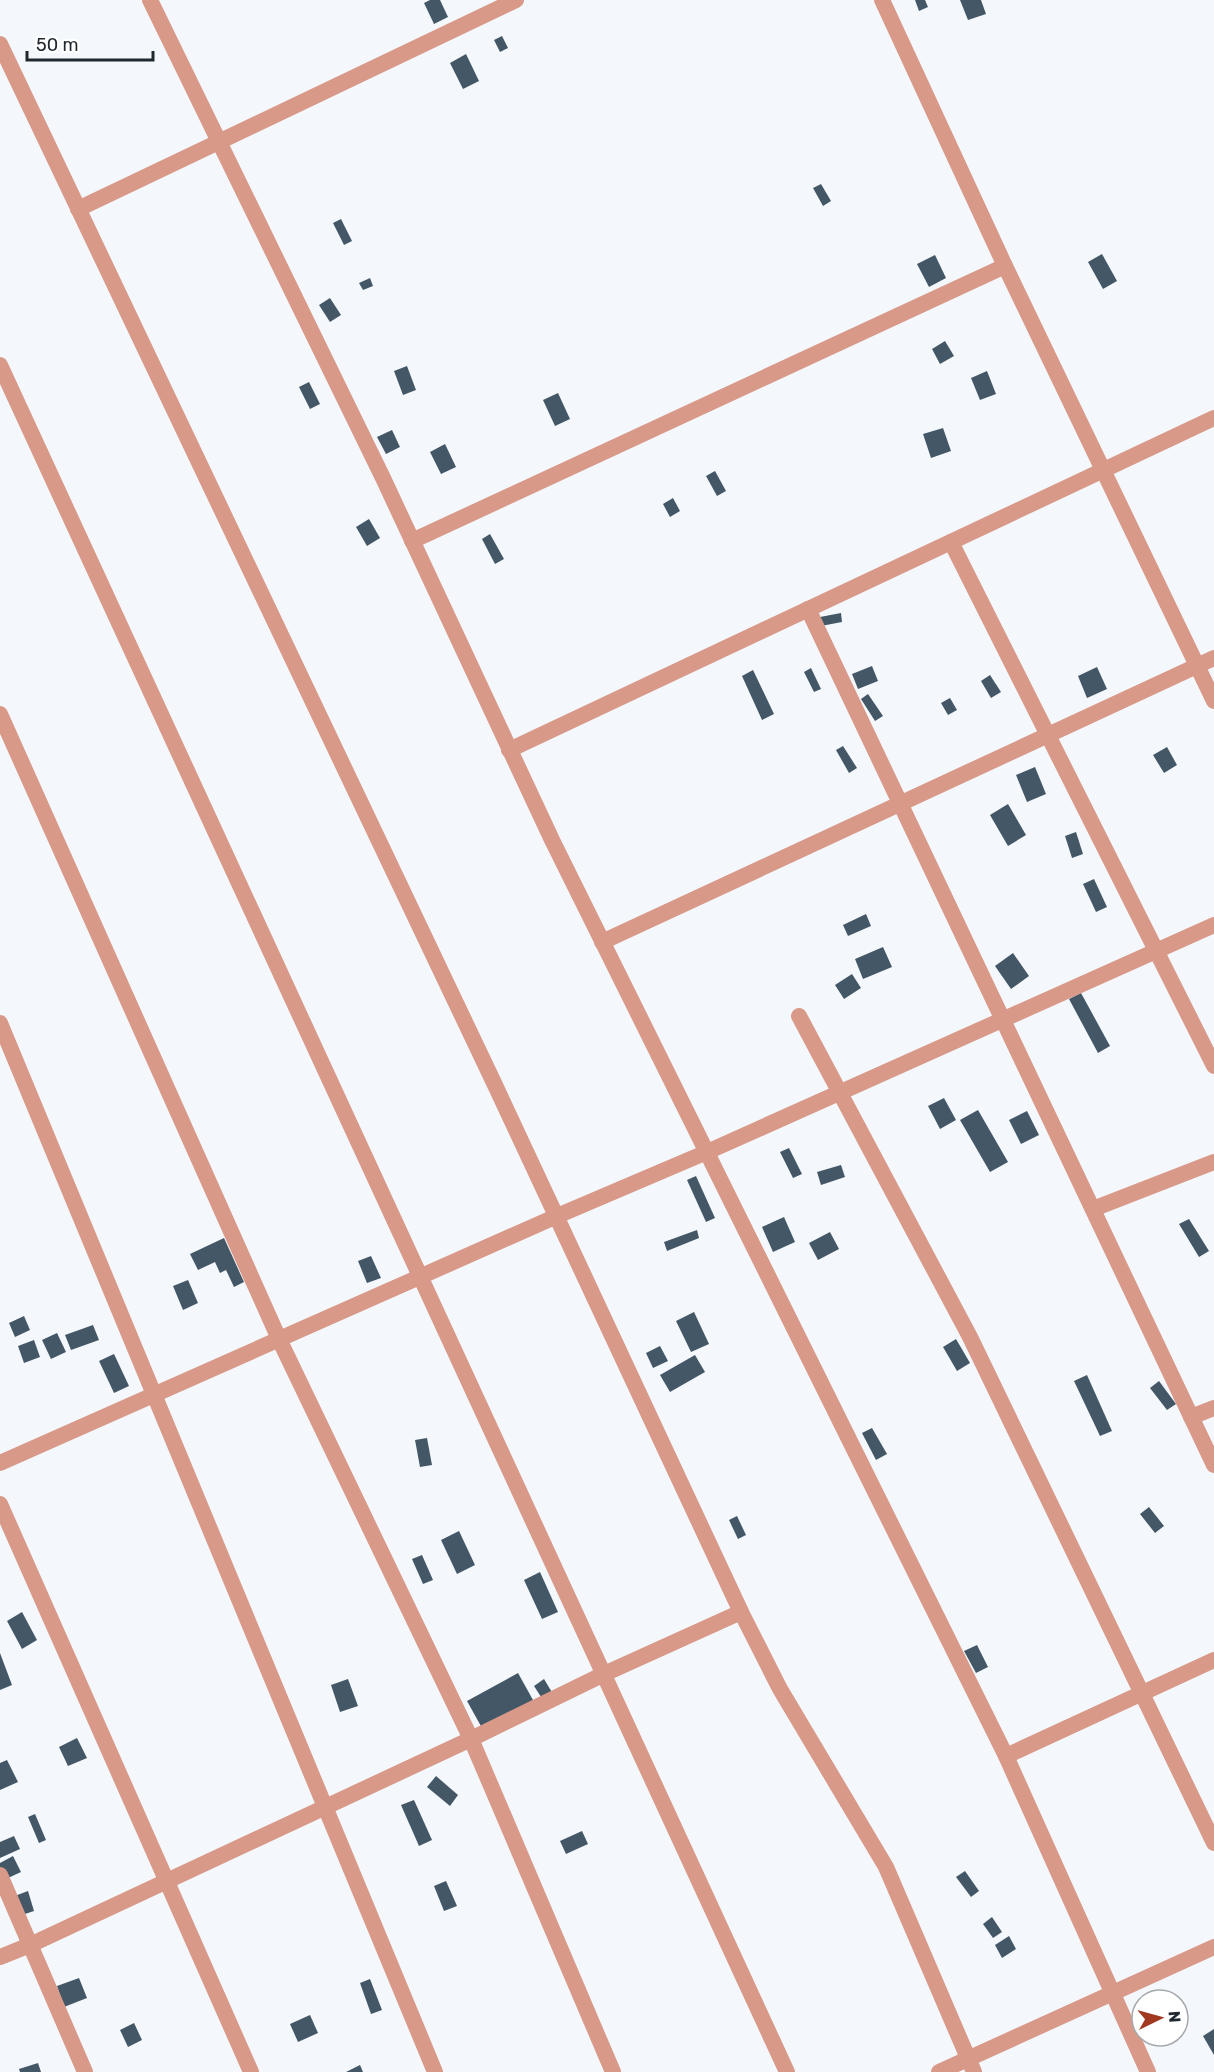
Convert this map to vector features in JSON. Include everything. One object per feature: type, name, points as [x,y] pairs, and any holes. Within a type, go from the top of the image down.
[{"type":"street","points":[[150,0],[602,942],[1006,1756],[1148,2072]]},
{"type":"street","points":[[78,208],[516,0]]},
{"type":"street","points":[[882,0],[1005,266],[1214,701]]},
{"type":"street","points":[[0,44],[557,1216],[741,1612],[780,1689],[886,1867],[972,2066]]},
{"type":"street","points":[[412,542],[1005,266]]},
{"type":"street","points":[[0,365],[787,2072]]},
{"type":"street","points":[[510,750],[1214,418]]},
{"type":"street","points":[[951,542],[1214,1066]]},
{"type":"street","points":[[808,609],[1214,1465]]},
{"type":"street","points":[[602,942],[1214,658]]},
{"type":"street","points":[[0,714],[279,1339],[471,1739],[613,2072]]},
{"type":"street","points":[[0,1463],[557,1216],[707,1152],[1214,925]]},
{"type":"street","points":[[800,1016],[970,1337],[1214,1843]]},
{"type":"street","points":[[0,1023],[435,2072]]},
{"type":"street","points":[[1093,1209],[1214,1162]]},
{"type":"street","points":[[1191,1417],[1214,1408]]},
{"type":"street","points":[[0,1504],[251,2072]]},
{"type":"street","points":[[0,1957],[741,1612]]},
{"type":"street","points":[[1006,1756],[1214,1660]]},
{"type":"street","points":[[0,1875],[85,2072]]},
{"type":"street","points":[[939,2072],[972,2066],[1114,1993],[1214,1947]]},
{"type":"building","points":[[430,0],[440,0],[448,17],[434,24],[424,3]]},
{"type":"building","points":[[915,0],[925,0],[928,7],[919,11]]},
{"type":"building","points":[[960,0],[981,0],[986,14],[968,20]]},
{"type":"building","points":[[502,36],[508,48],[500,52],[494,40]]},
{"type":"building","points":[[466,54],[479,81],[463,89],[450,63]]},
{"type":"building","points":[[821,184],[831,201],[823,206],[813,188]]},
{"type":"building","points":[[341,219],[352,241],[344,245],[333,223]]},
{"type":"building","points":[[1102,254],[1117,281],[1103,289],[1088,262]]},
{"type":"building","points":[[935,255],[946,278],[929,287],[917,264]]},
{"type":"building","points":[[370,278],[373,286],[363,290],[359,283]]},
{"type":"building","points":[[330,298],[341,315],[330,322],[319,305]]},
{"type":"building","points":[[945,341],[954,356],[940,364],[932,349]]},
{"type":"building","points":[[407,366],[416,390],[403,395],[394,371]]},
{"type":"building","points":[[987,371],[996,394],[980,400],[971,378]]},
{"type":"building","points":[[309,382],[320,404],[310,409],[299,387]]},
{"type":"building","points":[[558,393],[570,419],[555,426],[543,400]]},
{"type":"building","points":[[943,428],[951,451],[931,458],[923,434]]},
{"type":"building","points":[[392,430],[400,447],[386,454],[377,437]]},
{"type":"building","points":[[445,444],[456,467],[441,474],[430,452]]},
{"type":"building","points":[[715,471],[726,491],[717,496],[706,476]]},
{"type":"building","points":[[673,498],[680,511],[670,517],[663,504]]},
{"type":"building","points":[[369,519],[380,538],[367,546],[356,527]]},
{"type":"building","points":[[490,534],[504,559],[495,564],[482,539]]},
{"type":"building","points":[[841,613],[842,622],[821,626],[820,617]]},
{"type":"building","points":[[872,666],[878,681],[858,689],[852,674]]},
{"type":"building","points":[[1097,667],[1107,689],[1087,698],[1078,676]]},
{"type":"building","points":[[811,668],[821,689],[814,692],[804,672]]},
{"type":"building","points":[[753,670],[774,714],[762,720],[742,676]]},
{"type":"building","points":[[990,675],[1001,692],[991,698],[981,681]]},
{"type":"building","points":[[868,694],[883,716],[875,721],[861,699]]},
{"type":"building","points":[[950,698],[957,710],[948,715],[941,703]]},
{"type":"building","points":[[843,746],[857,768],[849,773],[836,750]]},
{"type":"building","points":[[1167,747],[1177,765],[1164,773],[1153,755]]},
{"type":"building","points":[[1035,767],[1046,794],[1027,802],[1016,775]]},
{"type":"building","points":[[1008,804],[1026,835],[1008,846],[990,815]]},
{"type":"building","points":[[1076,832],[1083,854],[1072,858],[1065,836]]},
{"type":"building","points":[[1094,879],[1107,907],[1096,912],[1083,884]]},
{"type":"building","points":[[866,914],[871,926],[848,936],[843,925]]},
{"type":"building","points":[[883,947],[892,967],[863,979],[855,959]]},
{"type":"building","points":[[1013,953],[1029,976],[1011,989],[995,966]]},
{"type":"building","points":[[852,974],[861,988],[844,999],[835,985]]},
{"type":"building","points":[[1081,993],[1110,1046],[1098,1053],[1069,999]]},
{"type":"building","points":[[944,1098],[956,1120],[940,1129],[928,1106]]},
{"type":"building","points":[[978,1110],[1008,1162],[990,1172],[960,1120]]},
{"type":"building","points":[[1027,1111],[1039,1135],[1021,1144],[1009,1120]]},
{"type":"building","points":[[789,1148],[802,1174],[793,1178],[780,1152]]},
{"type":"building","points":[[841,1165],[845,1177],[821,1185],[817,1172]]},
{"type":"building","points":[[696,1176],[715,1218],[706,1222],[687,1180]]},
{"type":"building","points":[[784,1217],[795,1242],[773,1252],[762,1227]]},
{"type":"building","points":[[1189,1219],[1209,1251],[1199,1257],[1179,1224]]},
{"type":"building","points":[[697,1230],[699,1238],[667,1251],[664,1242]]},
{"type":"building","points":[[830,1232],[839,1249],[818,1260],[809,1243]]},
{"type":"building","points":[[224,1238],[244,1282],[234,1287],[226,1270],[220,1273],[215,1262],[198,1270],[190,1254]]},
{"type":"building","points":[[371,1256],[381,1278],[367,1283],[358,1261]]},
{"type":"building","points":[[188,1280],[198,1303],[183,1310],[173,1286]]},
{"type":"building","points":[[694,1312],[709,1344],[691,1352],[676,1321]]},
{"type":"building","points":[[24,1316],[30,1330],[15,1337],[9,1323]]},
{"type":"building","points":[[93,1325],[99,1340],[71,1350],[65,1335]]},
{"type":"building","points":[[57,1333],[66,1352],[51,1359],[42,1340]]},
{"type":"building","points":[[956,1339],[970,1363],[957,1371],[943,1347]]},
{"type":"building","points":[[34,1340],[40,1357],[24,1363],[18,1346]]},
{"type":"building","points":[[660,1346],[668,1361],[653,1368],[646,1353]]},
{"type":"building","points":[[114,1354],[129,1386],[114,1393],[99,1361]]},
{"type":"building","points":[[695,1355],[705,1372],[670,1392],[660,1375]]},
{"type":"building","points":[[1087,1375],[1112,1431],[1100,1436],[1074,1381]]},
{"type":"building","points":[[1159,1381],[1176,1404],[1167,1410],[1150,1388]]},
{"type":"building","points":[[872,1428],[887,1454],[876,1460],[862,1433]]},
{"type":"building","points":[[427,1438],[432,1465],[420,1467],[415,1440]]},
{"type":"building","points":[[1149,1507],[1164,1526],[1155,1533],[1140,1514]]},
{"type":"building","points":[[737,1516],[746,1535],[738,1539],[729,1520]]},
{"type":"building","points":[[459,1531],[475,1565],[457,1574],[441,1540]]},
{"type":"building","points":[[422,1555],[433,1580],[423,1584],[412,1559]]},
{"type":"building","points":[[540,1572],[558,1612],[542,1619],[524,1580]]},
{"type":"building","points":[[22,1612],[37,1640],[22,1649],[7,1621]]},
{"type":"building","points":[[977,1645],[988,1667],[976,1673],[964,1651]]},
{"type":"building","points":[[0,1653],[12,1685],[0,1690]]},
{"type":"building","points":[[518,1673],[533,1700],[482,1728],[467,1701]]},
{"type":"building","points":[[348,1679],[358,1706],[340,1712],[331,1685]]},
{"type":"building","points":[[544,1679],[553,1694],[543,1700],[534,1686]]},
{"type":"building","points":[[77,1738],[87,1758],[68,1766],[59,1747]]},
{"type":"building","points":[[7,1760],[18,1782],[0,1790],[0,1763]]},
{"type":"building","points":[[436,1776],[458,1795],[450,1806],[427,1787]]},
{"type":"building","points":[[414,1800],[432,1840],[419,1846],[401,1805]]},
{"type":"building","points":[[35,1814],[46,1840],[39,1843],[28,1817]]},
{"type":"building","points":[[582,1831],[588,1844],[566,1854],[560,1841]]},
{"type":"building","points":[[14,1836],[20,1849],[0,1858],[0,1842]]},
{"type":"building","points":[[13,1856],[21,1872],[6,1879],[0,1863]]},
{"type":"building","points":[[965,1871],[979,1891],[971,1897],[956,1877]]},
{"type":"building","points":[[446,1881],[457,1906],[444,1911],[434,1886]]},
{"type":"building","points":[[28,1891],[34,1911],[19,1916],[12,1897]]},
{"type":"building","points":[[992,1917],[1002,1932],[993,1938],[983,1924]]},
{"type":"building","points":[[1009,1936],[1016,1949],[1002,1958],[995,1945]]},
{"type":"building","points":[[79,1978],[87,1998],[64,2007],[57,1986]]},
{"type":"building","points":[[370,1979],[382,2010],[371,2014],[360,1983]]},
{"type":"building","points":[[310,2015],[318,2033],[298,2042],[290,2024]]},
{"type":"building","points":[[134,2023],[142,2040],[128,2047],[120,2030]]},
{"type":"building","points":[[1214,2029],[1214,2055],[1203,2036]]},
{"type":"building","points":[[38,2063],[41,2072],[20,2072],[19,2069]]},
{"type":"building","points":[[360,2065],[363,2072],[346,2072]]}]
